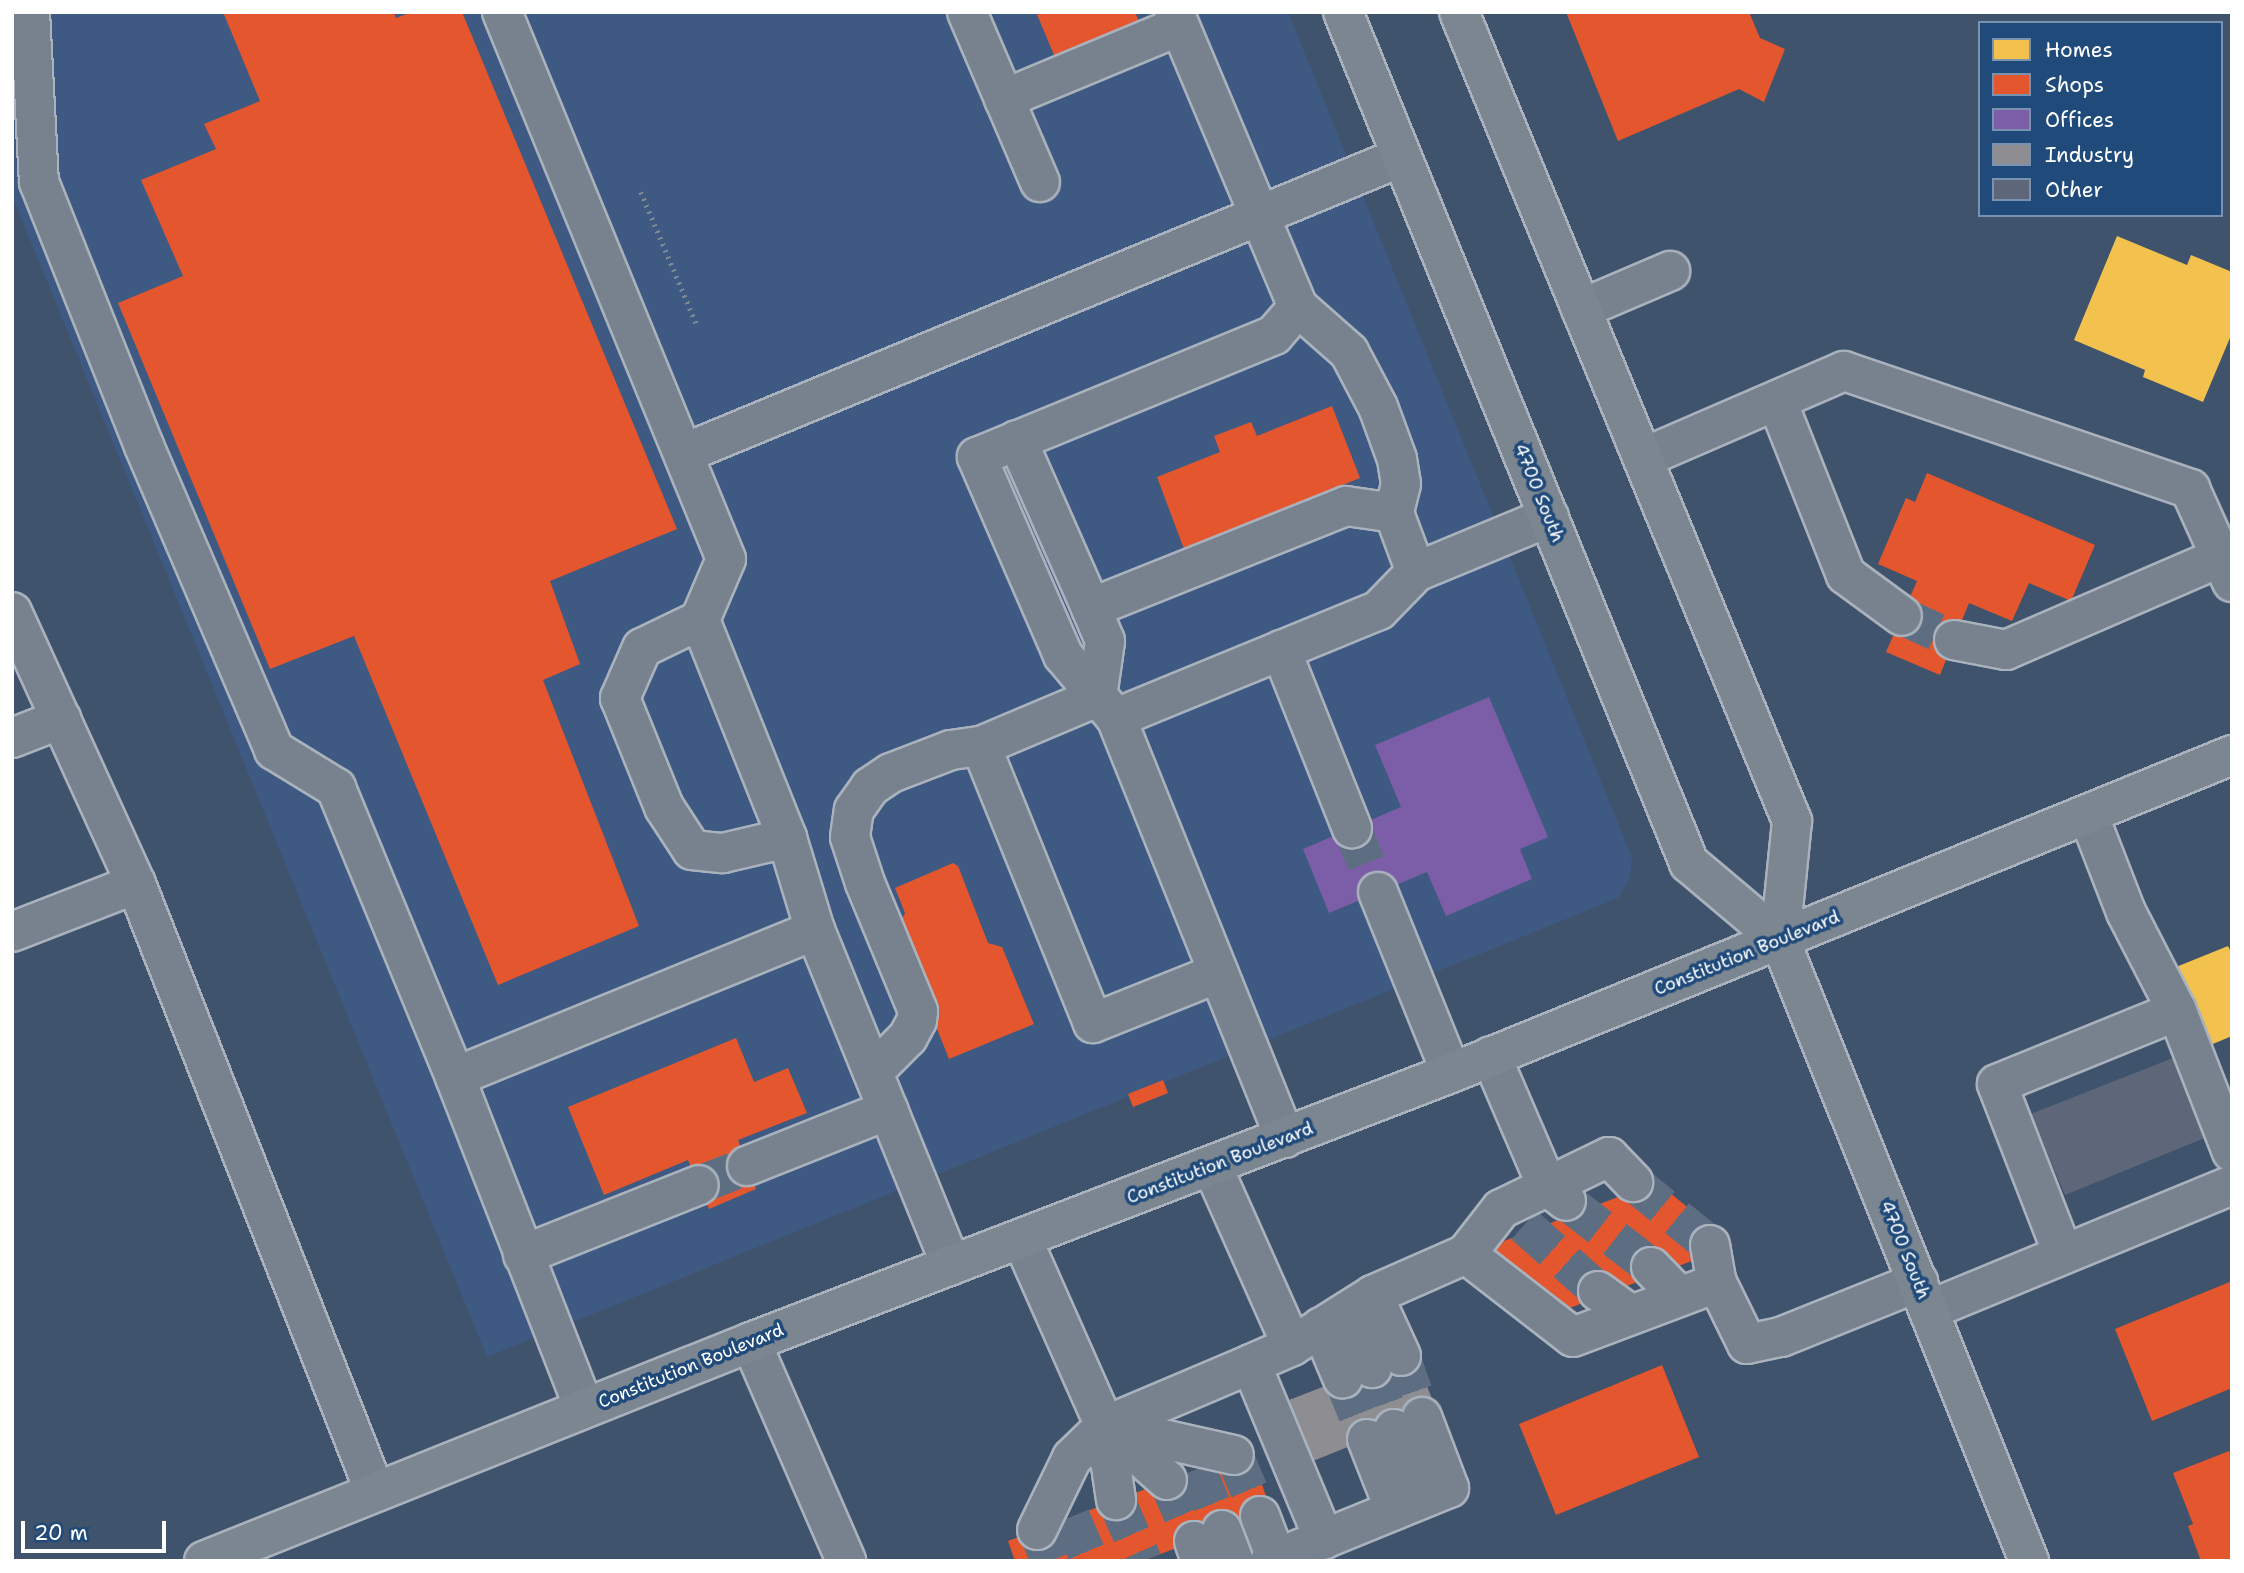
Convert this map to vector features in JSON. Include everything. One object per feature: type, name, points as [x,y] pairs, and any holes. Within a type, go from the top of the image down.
[{"type":"main road","name":"4700 South","points":[[1343,12],[1689,863],[1780,940]]},
{"type":"main road","name":"4700 South","points":[[1459,12],[1792,821],[1780,940],[2029,1561]]},
{"type":"main road","name":"Constitution Boulevard","points":[[205,1561],[751,1342],[1451,1073],[2232,755]]},
{"type":"lane","points":[[30,12],[39,183],[139,433],[274,750],[336,788],[455,1077],[584,1408]]},
{"type":"lane","points":[[502,12],[685,453],[726,559],[700,620],[648,642],[642,648],[620,698],[664,807],[692,850],[723,853],[787,838]]},
{"type":"lane","points":[[967,12],[1040,182]]},
{"type":"lane","points":[[1004,99],[1177,19],[1298,307],[1349,352],[1378,407],[1397,459],[1401,484],[1394,513],[1416,572]]},
{"type":"lane","points":[[685,453],[1401,157]]},
{"type":"lane","points":[[1581,309],[1670,271]]},
{"type":"lane","points":[[1285,1138],[1107,708],[1063,655],[977,457],[1274,335],[1298,307]]},
{"type":"lane","points":[[1643,457],[1844,371],[2190,489],[2227,569],[2006,650],[1954,640]]},
{"type":"lane","points":[[1777,401],[1846,575],[1902,616]]},
{"type":"lane","points":[[1017,440],[1105,641],[1107,708]]},
{"type":"lane","points":[[1091,608],[1346,506],[1394,513]]},
{"type":"lane","points":[[873,1072],[908,1037],[917,1020],[918,1011],[865,883],[850,837],[854,810],[870,787],[891,773],[951,750],[981,746],[1107,708],[1281,650],[1379,610],[1416,572],[1549,517]]},
{"type":"lane","points":[[12,612],[136,884],[375,1492]]},
{"type":"lane","points":[[700,620],[787,838],[815,930],[951,1265]]},
{"type":"lane","points":[[1281,650],[1352,828]]},
{"type":"lane","points":[[12,738],[61,719]]},
{"type":"lane","points":[[981,746],[1093,1023],[1218,972]]},
{"type":"lane","points":[[2088,814],[2126,912],[2177,1011],[2232,1152]]},
{"type":"lane","points":[[12,932],[136,884]]},
{"type":"lane","points":[[1378,892],[1451,1073]]},
{"type":"lane","points":[[455,1077],[815,930]]},
{"type":"lane","points":[[2063,1254],[1997,1084],[2177,1011]]},
{"type":"lane","points":[[1492,1056],[1559,1195]]},
{"type":"lane","points":[[747,1166],[888,1110]]},
{"type":"lane","points":[[1054,1523],[1105,1426],[1251,1364],[1466,1254],[1513,1217],[1559,1195],[1609,1157],[1633,1182]]},
{"type":"lane","points":[[1212,1166],[1372,1367],[1333,1320]]},
{"type":"lane","points":[[523,1255],[698,1185]]},
{"type":"lane","points":[[1710,1245],[1717,1283],[1747,1344],[1781,1337],[2063,1254],[2232,1185]]},
{"type":"lane","points":[[1022,1239],[1105,1426],[1116,1500]]},
{"type":"lane","points":[[1466,1254],[1573,1337],[1678,1295],[1717,1283]]},
{"type":"lane","points":[[1651,1267],[1678,1295]]},
{"type":"lane","points":[[1598,1291],[1630,1314]]},
{"type":"lane","points":[[751,1342],[846,1561]]},
{"type":"lane","points":[[1251,1364],[1324,1539]]},
{"type":"lane","points":[[1105,1426],[1234,1455]]},
{"type":"lane","points":[[1105,1426],[1182,1475]]},
{"type":"lane","points":[[1422,1499],[1395,1428],[1422,1499]]},
{"type":"lane","points":[[1260,1516],[1273,1560],[1422,1499]]},
{"type":"path","points":[[641,192],[697,326]]},
{"type":"shaded area","points":[[12,12],[1288,12],[1632,857],[1630,879],[1618,898],[487,1357],[12,196]]},
{"type":"building: Homes","points":[[2117,236],[2187,265],[2191,255],[2232,272],[2232,333],[2203,402],[2143,377],[2145,370],[2074,340]]},
{"type":"building: Homes","points":[[2228,946],[2232,954],[2232,1036],[2208,1046],[2176,967]]},
{"type":"building: Shops","points":[[223,12],[394,12],[396,18],[412,12],[462,12],[677,529],[550,581],[580,664],[543,680],[639,926],[498,985],[354,636],[270,669],[118,303],[183,276],[141,180],[216,149],[204,124],[260,101]]},
{"type":"building: Shops","points":[[1036,12],[1135,12],[1141,26],[1057,62]]},
{"type":"building: Shops","points":[[1566,12],[1749,12],[1760,38],[1785,49],[1764,102],[1739,89],[1618,141]]},
{"type":"building: Shops","points":[[1332,406],[1360,478],[1265,516],[1271,530],[1237,544],[1231,530],[1184,549],[1157,477],[1220,452],[1214,436],[1251,422],[1257,436]]},
{"type":"building: Shops","points":[[1927,473],[2095,545],[2071,601],[2029,583],[2012,621],[1969,603],[1940,675],[1886,652],[1917,581],[1878,564],[1906,498],[1915,502]]},
{"type":"building: Shops","points":[[953,863],[958,866],[988,943],[1002,947],[1034,1024],[949,1059],[897,928],[905,913],[895,888]]},
{"type":"building: Shops","points":[[736,1038],[754,1082],[788,1068],[807,1113],[738,1140],[756,1189],[709,1209],[688,1160],[604,1195],[568,1107]]},
{"type":"building: Shops","points":[[1163,1080],[1168,1093],[1133,1107],[1128,1094]]},
{"type":"building: Shops","points":[[1657,1182],[1733,1245],[1562,1311],[1486,1248]]},
{"type":"building: Shops","points":[[2232,1281],[2232,1388],[2152,1421],[2115,1329]]},
{"type":"building: Shops","points":[[1662,1365],[1699,1457],[1556,1515],[1519,1424]]},
{"type":"building: Shops","points":[[1249,1450],[1272,1512],[1142,1561],[1015,1561],[1008,1541]]},
{"type":"building: Shops","points":[[2229,1451],[2232,1459],[2232,1559],[2201,1561],[2188,1526],[2193,1524],[2173,1473]]},
{"type":"building: Offices","points":[[1489,697],[1548,837],[1520,849],[1532,879],[1446,916],[1427,872],[1329,913],[1303,849],[1401,807],[1375,745]]},
{"type":"building: Industry","points":[[1413,1352],[1437,1411],[1313,1461],[1289,1400]]},
{"type":"building: Other","points":[[2178,1056],[2212,1135],[2065,1195],[2031,1114]]},
{"type":"tunnel","points":[[1902,616],[1954,640]]},
{"type":"tunnel","points":[[1352,828],[1378,892]]},
{"type":"tunnel","points":[[699,1185],[747,1166]]},
{"type":"tunnel","points":[[1633,1182],[1710,1245]]},
{"type":"tunnel","points":[[1570,1204],[1651,1267]]},
{"type":"tunnel","points":[[1524,1225],[1598,1291]]},
{"type":"tunnel","points":[[1401,1356],[1422,1417]]},
{"type":"tunnel","points":[[1372,1368],[1394,1429]]},
{"type":"tunnel","points":[[1343,1379],[1367,1439]]},
{"type":"tunnel","points":[[1234,1455],[1260,1516]]},
{"type":"tunnel","points":[[1197,1469],[1222,1530]]},
{"type":"tunnel","points":[[1167,1480],[1194,1541]]},
{"type":"tunnel","points":[[1116,1500],[1143,1561]]},
{"type":"tunnel","points":[[1071,1517],[1090,1561]]},
{"type":"tunnel","points":[[1037,1530],[1050,1561]]}]
